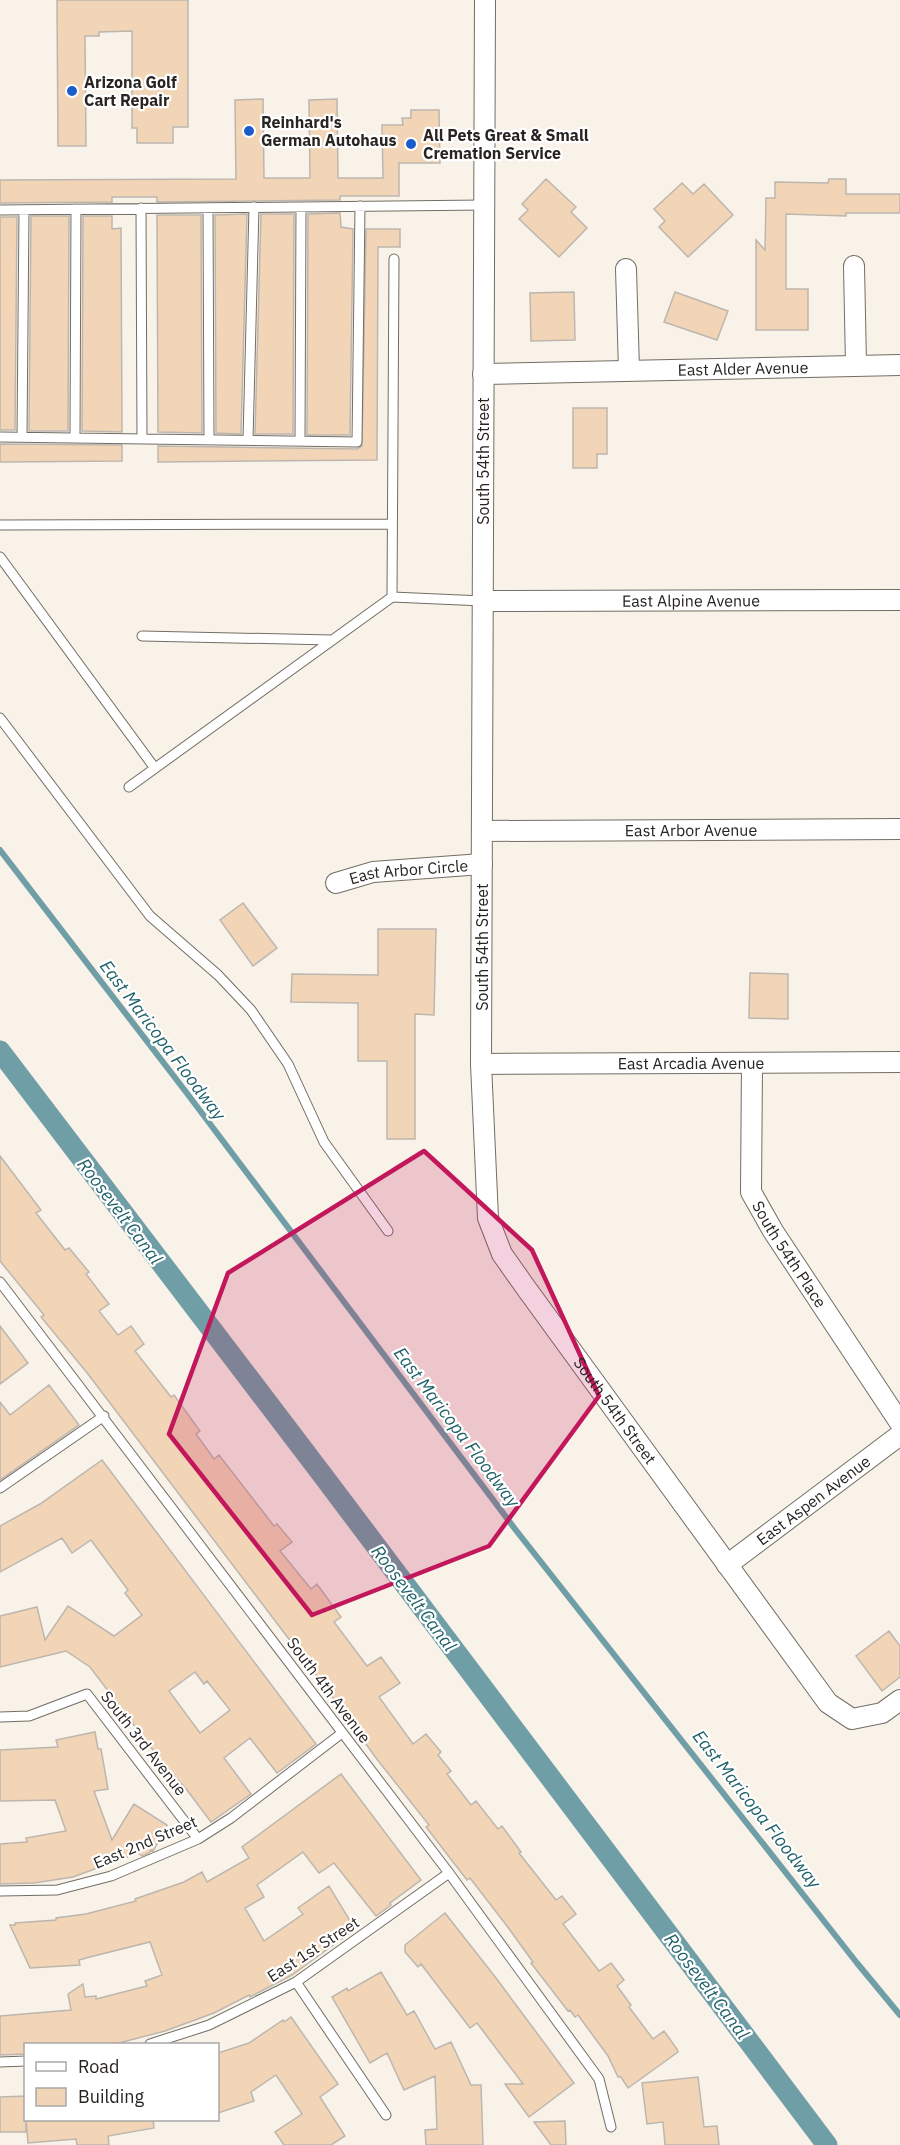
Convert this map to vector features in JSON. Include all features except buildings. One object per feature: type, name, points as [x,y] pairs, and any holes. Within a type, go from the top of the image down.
[{"type":"street","name":"South 54th Street","points":[[484,0],[481,1064],[488,1218],[502,1254],[828,1703],[852,1719],[882,1713],[900,1700]]},
{"type":"street","points":[[854,266],[856,365]]},
{"type":"street","points":[[626,269],[629,370]]},
{"type":"street","name":"East Alder Avenue","points":[[483,374],[900,365]]},
{"type":"street","name":"East Alpine Avenue","points":[[483,601],[900,600]]},
{"type":"street","name":"East Arbor Avenue","points":[[483,831],[900,829]]},
{"type":"street","name":"East Arbor Circle","points":[[336,883],[373,872],[482,864]]},
{"type":"street","name":"East Arcadia Avenue","points":[[481,1064],[900,1062]]},
{"type":"street","name":"South 54th Place","points":[[752,1064],[751,1192],[773,1231],[900,1423]]},
{"type":"street","name":"East Aspen Avenue","points":[[727,1565],[900,1435]]},
{"type":"lane","points":[[0,210],[484,205]]},
{"type":"lane","points":[[0,437],[357,442],[360,206]]},
{"type":"lane","points":[[248,440],[254,207]]},
{"type":"lane","points":[[300,441],[301,207]]},
{"type":"lane","points":[[141,208],[142,439]]},
{"type":"lane","points":[[208,208],[209,440]]},
{"type":"lane","points":[[75,438],[76,209]]},
{"type":"lane","points":[[22,437],[24,210]]},
{"type":"lane","points":[[392,597],[394,259]]},
{"type":"lane","points":[[0,525],[392,524]]},
{"type":"lane","points":[[0,557],[154,767]]},
{"type":"lane","points":[[129,787],[392,597],[483,601]]},
{"type":"lane","points":[[142,636],[332,640]]},
{"type":"lane","points":[[0,718],[150,916],[218,975],[251,1010],[288,1064],[324,1142],[388,1231]]},
{"type":"lane","name":"South 4th Avenue","points":[[0,1282],[104,1416],[448,1873],[599,2079],[611,2127]]},
{"type":"lane","points":[[0,1488],[104,1416]]},
{"type":"lane","name":"South 3rd Avenue","points":[[0,1717],[29,1716],[87,1694],[198,1839]]},
{"type":"lane","name":"East 2nd Street","points":[[0,1891],[57,1890],[111,1876],[198,1839],[231,1818],[342,1732]]},
{"type":"lane","name":"East 1st Street","points":[[153,2043],[209,2025],[296,1982],[448,1873]]},
{"type":"lane","points":[[296,1982],[386,2115]]},
{"type":"lane","points":[[0,2062],[24,2061]]},
{"type":"highlighted area","points":[[424,1151],[532,1250],[599,1396],[489,1546],[312,1615],[169,1434],[228,1273]]},
{"type":"waterway","name":"East Maricopa Floodway","points":[[0,850],[186,1092],[515,1529],[900,2015]]},
{"type":"waterway","name":"Roosevelt Canal","points":[[0,1051],[827,2145]]},
{"type":"place","name":"Arizona Golf Cart Repair","points":[[72,91]]},
{"type":"place","name":"Reinhard's German Autohaus","points":[[249,131]]},
{"type":"place","name":"All Pets Great & Small Cremation Service","points":[[411,144]]}]
